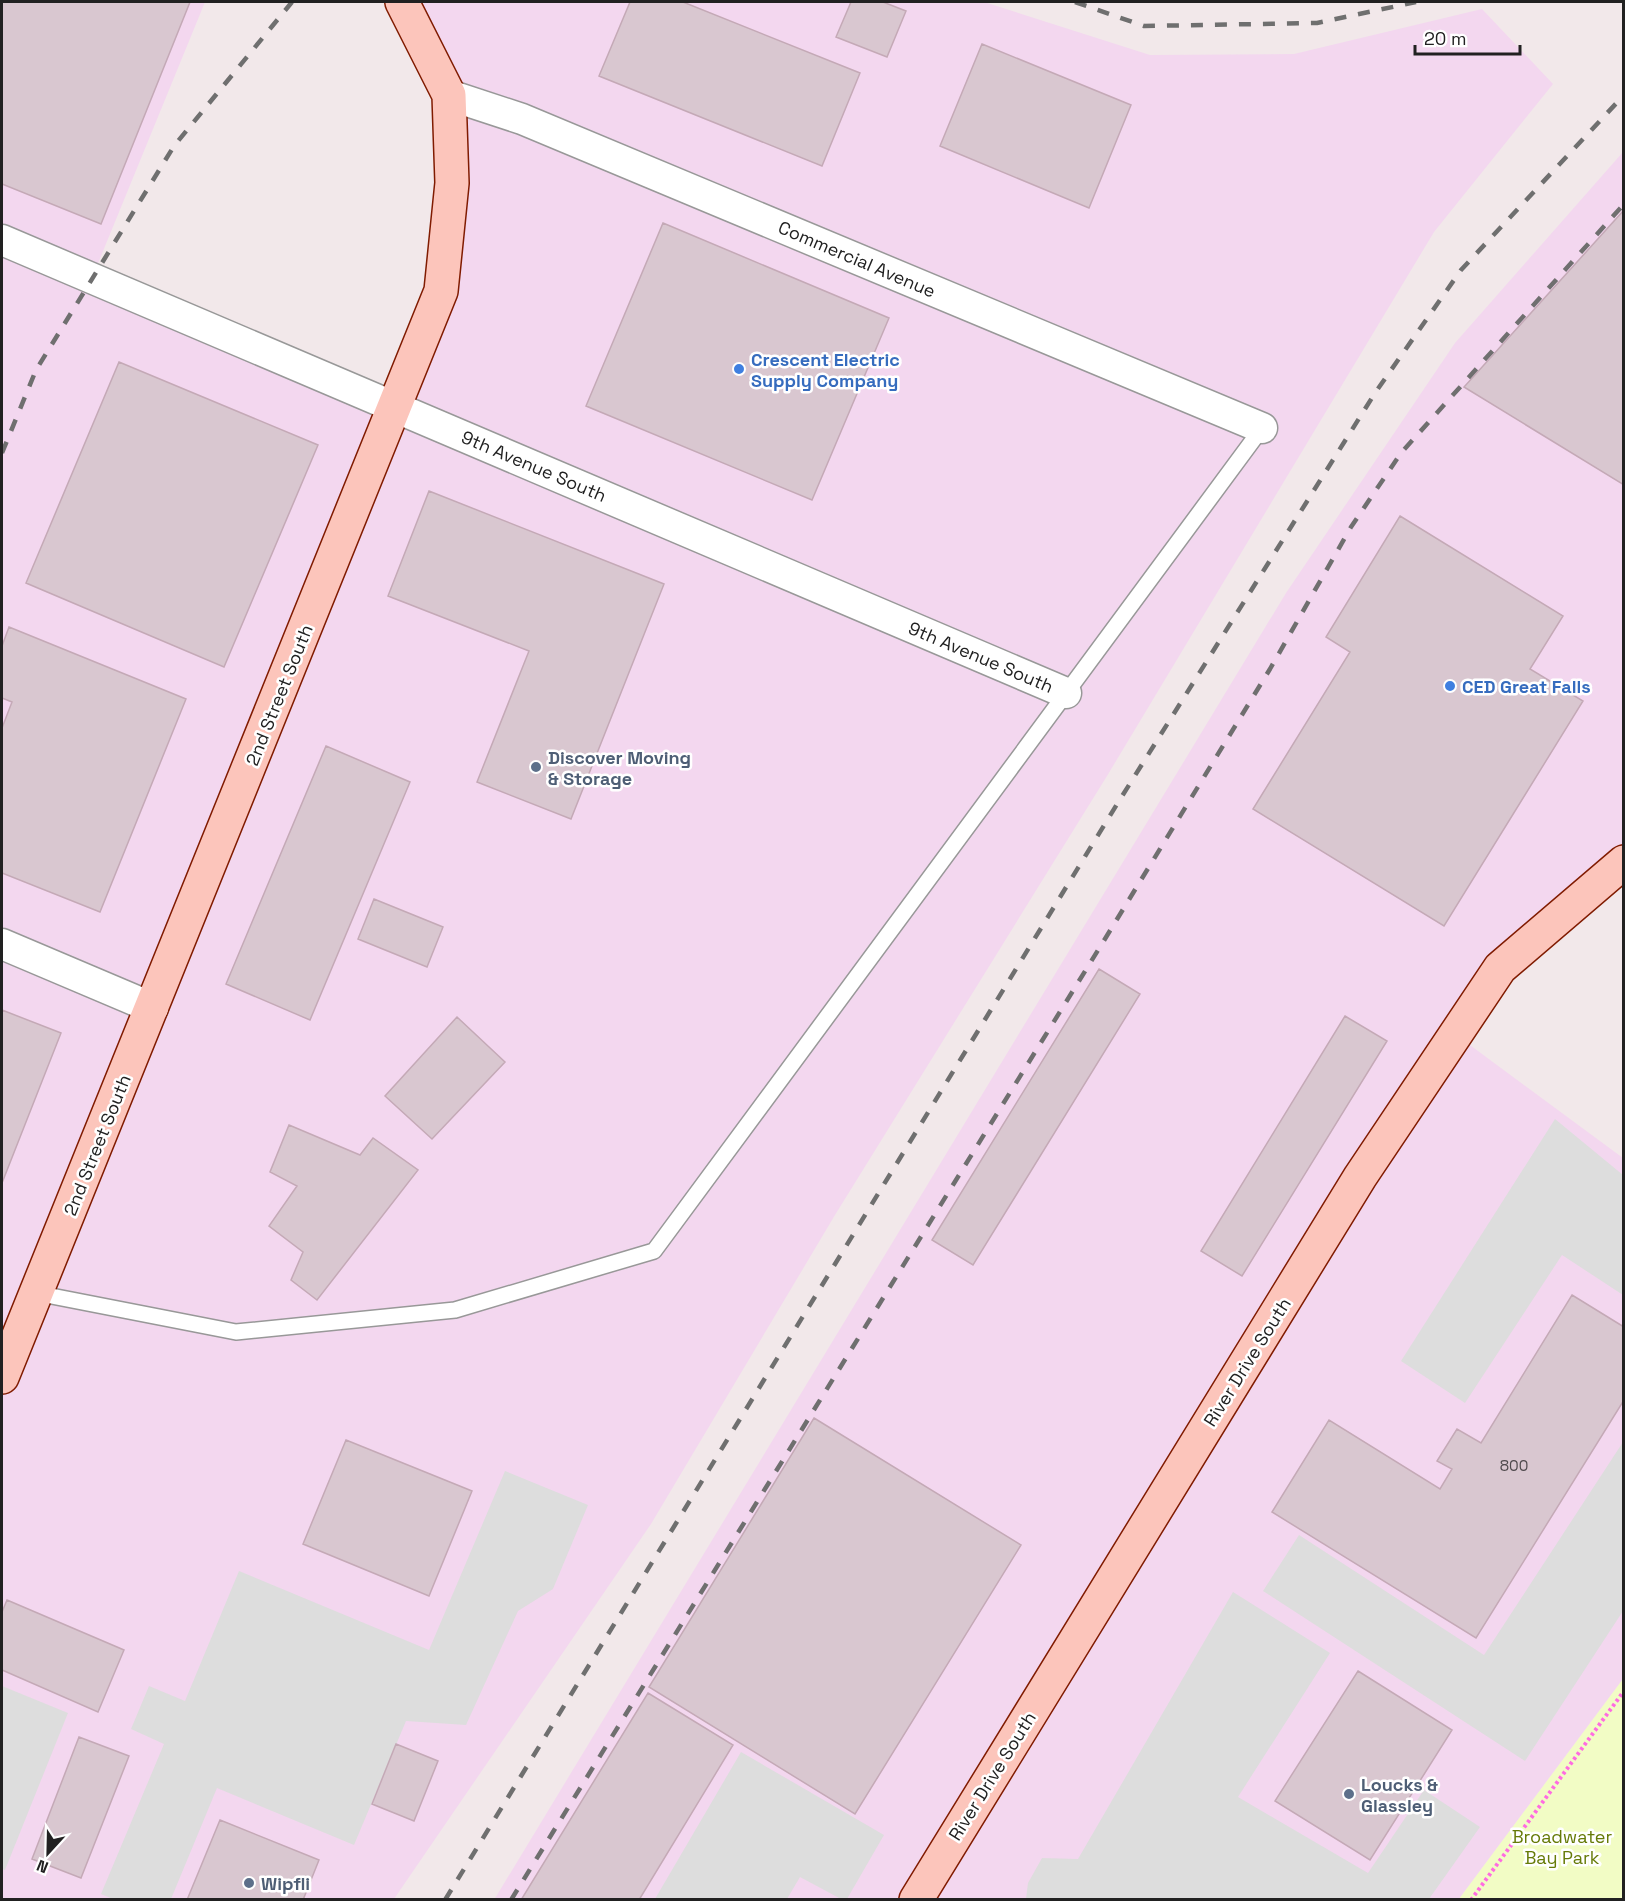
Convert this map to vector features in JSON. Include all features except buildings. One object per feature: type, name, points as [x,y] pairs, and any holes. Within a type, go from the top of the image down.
[{"type":"street","name":"2nd Street South","points":[[2,1377],[441,291],[452,183],[450,95],[402,2]]},
{"type":"street","name":"Commercial Avenue","points":[[450,95],[522,118],[1262,428]]},
{"type":"street","name":"9th Avenue South","points":[[2,240],[1066,693]]},
{"type":"street","name":"River Drive South","points":[[916,1899],[1360,1177],[1493,978],[1500,968],[1623,862]]},
{"type":"street","points":[[2,944],[153,1008]]},
{"type":"lane","points":[[36,1293],[236,1332],[455,1310],[654,1251],[1262,428]]},
{"type":"path","points":[[1471,1899],[1623,1691]]},
{"type":"shaded area","points":[[2,2],[205,2],[92,278],[396,406],[441,291],[449,95],[402,2],[984,2],[1150,55],[1294,54],[1482,9],[1553,84],[1434,232],[1107,776],[835,1215],[651,1524],[394,1899],[2,1900]]},
{"type":"shaded area","points":[[1623,152],[1623,862],[1455,1034],[1623,1158],[1623,1679],[1459,1899],[494,1900],[1286,593],[1455,343]]},
{"type":"shaded area","points":[[1555,1119],[1623,1175],[1623,1295],[1562,1255],[1465,1403],[1401,1361]]},
{"type":"shaded area","points":[[1623,1442],[1623,1611],[1525,1761],[1263,1591],[1299,1535],[1484,1655]]},
{"type":"shaded area","points":[[505,1471],[588,1505],[553,1589],[518,1611],[466,1725],[406,1721],[354,1845],[217,1788],[171,1899],[113,1899],[101,1894],[164,1744],[131,1729],[149,1686],[185,1701],[239,1571],[429,1650]]},
{"type":"shaded area","points":[[1233,1592],[1330,1653],[1238,1797],[1368,1873],[1424,1790],[1480,1827],[1429,1899],[1026,1899],[1028,1883],[1042,1858],[1078,1859]]},
{"type":"shaded area","points":[[2,1686],[68,1713],[5,1870],[2,1869]]},
{"type":"shaded area","points":[[741,1752],[884,1835],[847,1899],[841,1899],[800,1877],[787,1899],[655,1899]]},
{"type":"green space","name":"Broadwater Bay Park","points":[[1623,1679],[1623,1899],[1459,1899]]},
{"type":"railway","points":[[2,453],[36,370],[174,146],[292,2]]},
{"type":"railway","points":[[1075,2],[1144,26],[1317,23],[1416,2]]},
{"type":"railway","points":[[445,1900],[1119,801],[1375,393],[1461,270],[1624,95]]},
{"type":"railway","points":[[511,1900],[1100,947],[1270,669],[1351,527],[1401,453],[1624,204]]},
{"type":"place","name":"Crescent Electric Supply Company","points":[[739,369]]},
{"type":"place","name":"CED Great Falls","points":[[1450,686]]},
{"type":"place","name":"Discover Moving & Storage","points":[[536,767]]},
{"type":"place","name":"Loucks & Glassley","points":[[1349,1794]]},
{"type":"place","name":"Wipfli","points":[[249,1883]]}]
